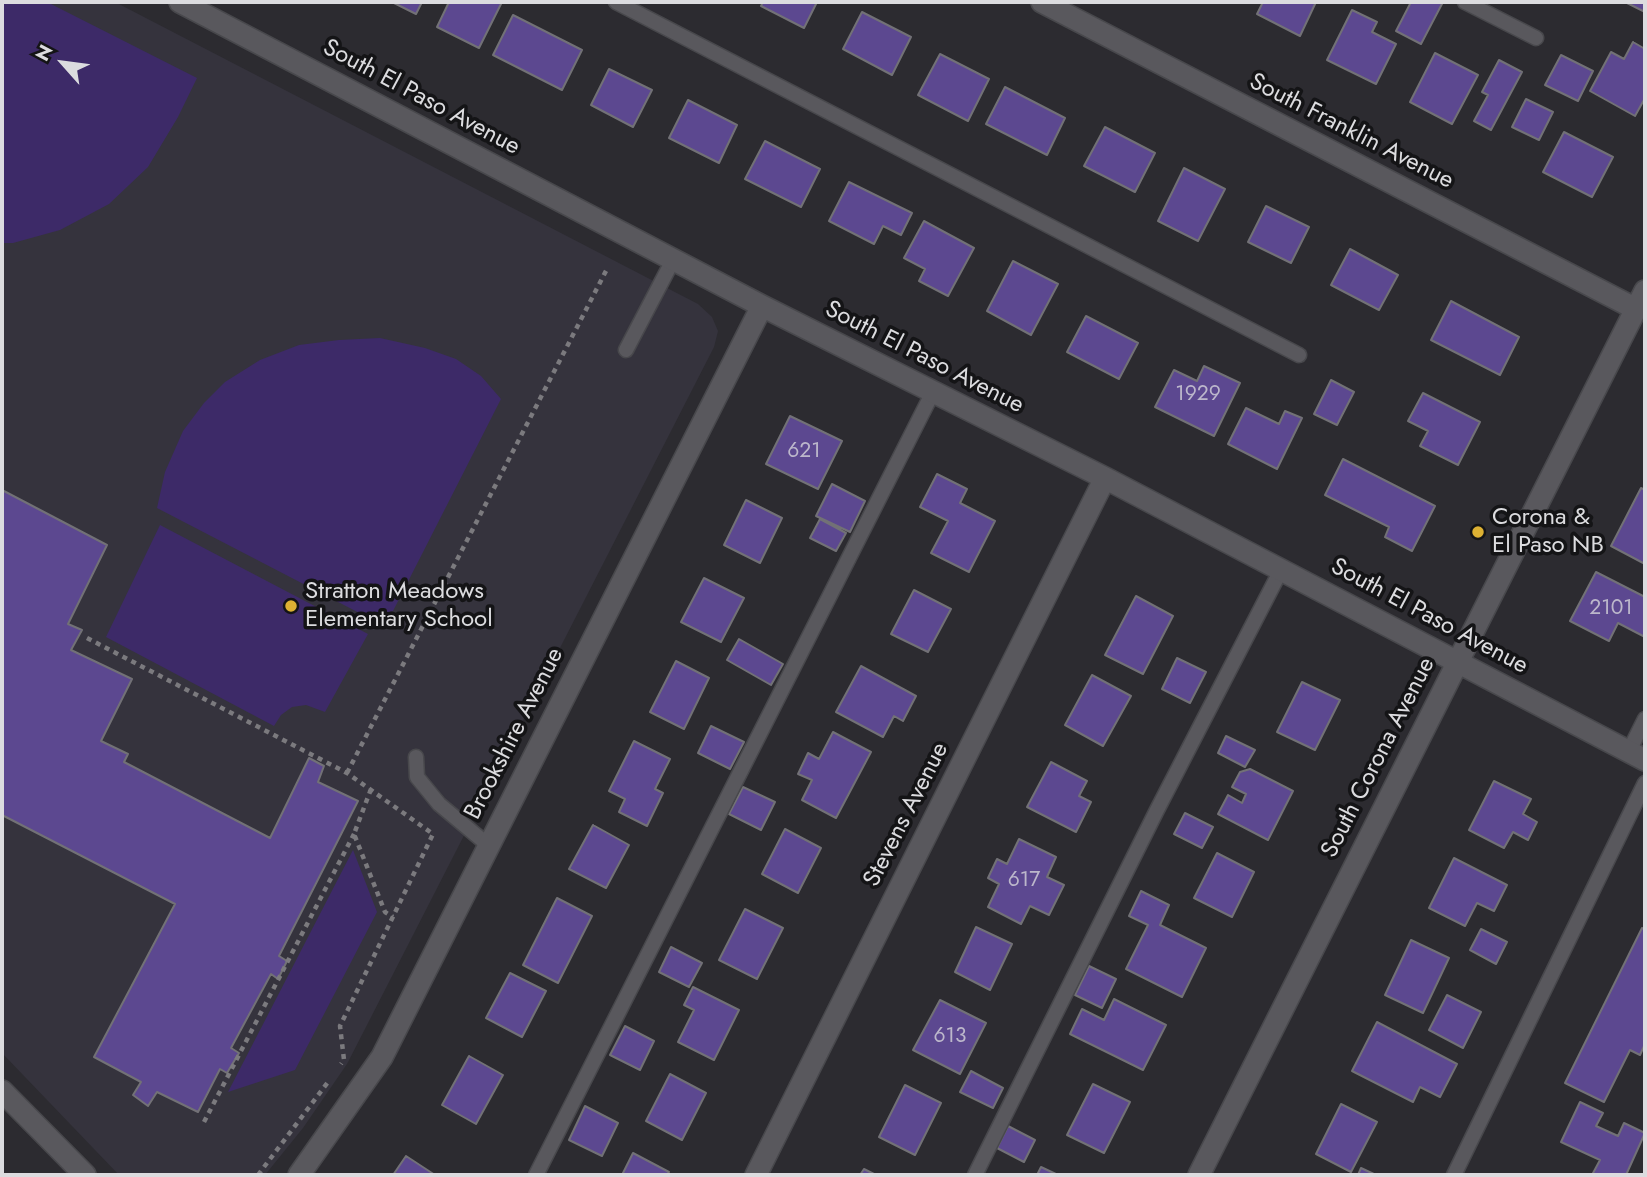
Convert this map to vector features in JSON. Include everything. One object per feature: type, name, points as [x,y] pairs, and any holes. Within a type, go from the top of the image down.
[{"type":"street","name":"South El Paso Avenue","points":[[180,2],[673,260],[1105,478],[1637,756]]},
{"type":"street","name":"South Franklin Avenue","points":[[1042,2],[1640,300]]},
{"type":"street","name":"South Corona Avenue","points":[[1199,1175],[1640,300]]},
{"type":"street","name":"Brookshire Avenue","points":[[299,1175],[382,1057],[762,306]]},
{"type":"street","name":"Stevens Avenue","points":[[756,1175],[1105,478]]},
{"type":"street","points":[[2,1091],[85,1175]]},
{"type":"lane","points":[[616,2],[1299,355]]},
{"type":"lane","points":[[1465,2],[1536,38]]},
{"type":"lane","points":[[626,351],[673,260]]},
{"type":"lane","points":[[536,1175],[933,392]]},
{"type":"lane","points":[[975,1175],[1281,569]]},
{"type":"lane","points":[[1637,756],[1645,719]]},
{"type":"lane","points":[[415,757],[417,777],[439,804],[488,845]]},
{"type":"lane","points":[[1454,1175],[1645,783]]},
{"type":"path","points":[[347,773],[608,267]]},
{"type":"path","points":[[87,638],[347,773],[433,834],[340,1026],[344,1060],[336,1070]]},
{"type":"path","points":[[204,1122],[354,834],[371,789]]},
{"type":"path","points":[[354,834],[385,912],[393,917]]},
{"type":"path","points":[[258,1175],[328,1081]]},
{"type":"shaded area","name":"Stratton Meadows Elementary School","points":[[2,2],[115,2],[698,304],[712,317],[718,331],[714,347],[347,1064],[303,1128],[265,1175],[119,1175],[2,1053]]},
{"type":"shaded area","points":[[2,2],[47,2],[197,78],[178,117],[148,167],[109,204],[60,230],[13,243],[2,243]]},
{"type":"shaded area","points":[[380,338],[425,348],[456,359],[481,376],[501,399],[393,611],[369,618],[157,508],[165,472],[183,431],[204,403],[225,382],[260,360],[299,345]]},
{"type":"shaded area","points":[[160,525],[368,634],[325,712],[306,705],[292,707],[281,715],[274,726],[106,637]]},
{"type":"shaded area","points":[[353,850],[377,912],[295,1070],[228,1092]]},
{"type":"building","points":[[392,2],[422,2],[416,14]]},
{"type":"building","points":[[449,2],[502,2],[479,48],[437,27]]},
{"type":"building","points":[[763,2],[817,2],[804,28],[761,6]]},
{"type":"building","points":[[1263,2],[1316,2],[1300,36],[1257,14]]},
{"type":"building","points":[[1411,2],[1443,2],[1421,44],[1396,31]]},
{"type":"building","points":[[1625,2],[1645,2],[1645,12]]},
{"type":"building","points":[[1352,10],[1377,22],[1372,32],[1396,44],[1376,84],[1327,60]]},
{"type":"building","points":[[862,12],[911,37],[892,75],[843,49]]},
{"type":"building","points":[[513,15],[582,50],[562,90],[493,55]]},
{"type":"building","points":[[1633,42],[1645,49],[1645,98],[1635,116],[1590,91],[1611,52],[1624,59]]},
{"type":"building","points":[[1435,53],[1478,75],[1452,124],[1410,102]]},
{"type":"building","points":[[940,54],[989,79],[968,121],[918,95]]},
{"type":"building","points":[[1561,55],[1593,71],[1578,101],[1545,85]]},
{"type":"building","points":[[1499,60],[1522,72],[1491,130],[1474,121],[1488,95],[1482,92]]},
{"type":"building","points":[[609,69],[652,90],[633,127],[591,105]]},
{"type":"building","points":[[1005,87],[1065,118],[1047,155],[986,124]]},
{"type":"building","points":[[1526,99],[1553,112],[1539,140],[1512,127]]},
{"type":"building","points":[[688,100],[737,125],[719,163],[669,138]]},
{"type":"building","points":[[1105,127],[1155,153],[1135,192],[1084,166]]},
{"type":"building","points":[[1564,132],[1613,157],[1592,197],[1543,172]]},
{"type":"building","points":[[765,141],[820,169],[801,207],[745,179]]},
{"type":"building","points":[[1184,168],[1225,189],[1198,241],[1158,221]]},
{"type":"building","points":[[849,182],[912,213],[901,235],[883,226],[874,244],[829,221]]},
{"type":"building","points":[[1266,206],[1309,227],[1291,263],[1248,242]]},
{"type":"building","points":[[924,221],[974,248],[948,296],[919,281],[925,269],[904,258]]},
{"type":"building","points":[[1350,249],[1398,275],[1379,310],[1331,285]]},
{"type":"building","points":[[1013,261],[1058,284],[1031,335],[987,311]]},
{"type":"building","points":[[1451,301],[1519,337],[1500,375],[1431,340]]},
{"type":"building","points":[[1086,316],[1138,343],[1119,379],[1067,352]]},
{"type":"building","points":[[1204,366],[1240,383],[1214,436],[1155,407],[1174,370],[1197,381]]},
{"type":"building","points":[[1331,380],[1354,392],[1337,425],[1314,414]]},
{"type":"building","points":[[1423,393],[1480,422],[1458,465],[1420,446],[1428,431],[1408,421]]},
{"type":"building","points":[[1246,408],[1279,424],[1285,411],[1302,418],[1277,469],[1228,444]]},
{"type":"building","points":[[790,416],[842,441],[818,489],[766,464]]},
{"type":"building","points":[[1343,459],[1435,506],[1412,551],[1385,537],[1389,527],[1325,495]]},
{"type":"building","points":[[937,474],[967,489],[960,503],[995,521],[969,572],[931,553],[948,521],[920,507]]},
{"type":"building","points":[[832,484],[865,501],[850,532],[816,516]]},
{"type":"building","points":[[1641,488],[1645,490],[1645,564],[1611,546]]},
{"type":"building","points":[[2,490],[107,545],[68,624],[82,630],[71,650],[132,679],[101,741],[128,754],[124,762],[270,838],[309,758],[324,766],[318,782],[358,801],[279,956],[287,961],[278,979],[271,974],[231,1048],[239,1053],[227,1073],[220,1069],[198,1112],[157,1092],[148,1106],[133,1095],[141,1082],[94,1057],[175,904],[2,815]]},
{"type":"building","points":[[746,500],[782,518],[760,563],[724,545]]},
{"type":"building","points":[[820,519],[846,533],[836,551],[810,538]]},
{"type":"building","points":[[1596,572],[1645,597],[1645,637],[1618,623],[1609,641],[1570,621]]},
{"type":"building","points":[[704,578],[744,598],[721,642],[681,622]]},
{"type":"building","points":[[914,590],[951,609],[928,652],[891,634]]},
{"type":"building","points":[[1136,596],[1173,616],[1143,674],[1105,655]]},
{"type":"building","points":[[739,639],[783,664],[771,685],[727,660]]},
{"type":"building","points":[[1177,658],[1206,672],[1190,703],[1162,689]]},
{"type":"building","points":[[676,661],[709,678],[684,729],[650,712]]},
{"type":"building","points":[[861,666],[916,696],[903,721],[894,716],[883,737],[836,712]]},
{"type":"building","points":[[1092,675],[1131,696],[1103,746],[1065,725]]},
{"type":"building","points":[[1302,682],[1340,700],[1315,750],[1277,732]]},
{"type":"building","points":[[711,726],[744,742],[730,769],[698,753]]},
{"type":"building","points":[[833,732],[871,752],[836,818],[802,800],[812,780],[798,774],[808,753],[819,759]]},
{"type":"building","points":[[1226,736],[1255,750],[1245,767],[1218,753]]},
{"type":"building","points":[[634,741],[670,759],[655,789],[663,793],[647,826],[619,812],[625,799],[609,791]]},
{"type":"building","points":[[1051,762],[1087,781],[1079,796],[1091,802],[1076,832],[1027,807]]},
{"type":"building","points":[[1250,769],[1293,791],[1268,840],[1218,814],[1228,795],[1242,803],[1246,794],[1232,787],[1240,772]]},
{"type":"building","points":[[1494,781],[1531,799],[1523,814],[1537,822],[1528,840],[1513,832],[1504,848],[1469,830]]},
{"type":"building","points":[[743,787],[775,802],[761,830],[729,814]]},
{"type":"building","points":[[1185,813],[1213,827],[1202,848],[1174,834]]},
{"type":"building","points":[[593,825],[629,845],[606,888],[569,869]]},
{"type":"building","points":[[785,829],[821,848],[798,893],[762,874]]},
{"type":"building","points":[[1019,839],[1056,857],[1047,877],[1064,885],[1049,915],[1030,906],[1021,924],[988,907],[999,884],[988,878],[997,859],[1007,864]]},
{"type":"building","points":[[1217,853],[1254,872],[1232,917],[1194,898]]},
{"type":"building","points":[[1454,858],[1507,885],[1494,911],[1477,903],[1465,926],[1429,908]]},
{"type":"building","points":[[1141,891],[1169,905],[1160,925],[1206,948],[1182,997],[1126,969],[1148,925],[1129,916]]},
{"type":"building","points":[[557,898],[592,916],[558,983],[523,965]]},
{"type":"building","points":[[745,909],[783,928],[757,979],[719,960]]},
{"type":"building","points":[[976,927],[1012,944],[990,990],[955,972]]},
{"type":"building","points":[[1642,928],[1645,929],[1645,1044],[1640,1055],[1630,1050],[1604,1102],[1565,1083]]},
{"type":"building","points":[[1481,929],[1507,942],[1496,964],[1470,950]]},
{"type":"building","points":[[1411,940],[1449,958],[1423,1013],[1385,995]]},
{"type":"building","points":[[671,947],[702,963],[689,987],[659,972]]},
{"type":"building","points":[[1089,966],[1116,979],[1102,1008],[1075,995]]},
{"type":"building","points":[[510,973],[546,991],[522,1037],[486,1018]]},
{"type":"building","points":[[693,987],[739,1010],[714,1060],[678,1042],[694,1010],[684,1005]]},
{"type":"building","points":[[1447,995],[1481,1012],[1463,1048],[1429,1030]]},
{"type":"building","points":[[1114,999],[1166,1025],[1143,1070],[1070,1034],[1082,1009],[1104,1020]]},
{"type":"building","points":[[940,1000],[986,1023],[960,1074],[913,1050]]},
{"type":"building","points":[[1377,1022],[1457,1064],[1440,1097],[1420,1087],[1413,1102],[1352,1071]]},
{"type":"building","points":[[625,1026],[654,1041],[640,1070],[610,1055]]},
{"type":"building","points":[[469,1056],[503,1075],[476,1124],[442,1105]]},
{"type":"building","points":[[971,1071],[1003,1088],[993,1108],[960,1092]]},
{"type":"building","points":[[670,1074],[706,1093],[682,1140],[646,1121]]},
{"type":"building","points":[[1093,1084],[1130,1102],[1104,1153],[1067,1135]]},
{"type":"building","points":[[905,1085],[941,1103],[915,1155],[879,1137]]},
{"type":"building","points":[[1580,1102],[1603,1113],[1596,1126],[1618,1136],[1624,1123],[1645,1133],[1626,1175],[1592,1175],[1600,1160],[1561,1142]]},
{"type":"building","points":[[1341,1104],[1377,1122],[1351,1172],[1316,1154]]},
{"type":"building","points":[[585,1106],[618,1123],[602,1156],[569,1140]]},
{"type":"building","points":[[1008,1126],[1035,1140],[1024,1162],[997,1148]]},
{"type":"building","points":[[633,1153],[669,1172],[667,1175],[622,1175]]},
{"type":"building","points":[[406,1156],[435,1175],[393,1175]]},
{"type":"building","points":[[1041,1167],[1058,1175],[1037,1175]]},
{"type":"building","points":[[1361,1168],[1376,1175],[1358,1175]]},
{"type":"building","points":[[864,1169],[876,1175],[860,1175]]},
{"type":"place","name":"Corona & El Paso NB","points":[[1478,532]]},
{"type":"place","name":"Stratton Meadows Elementary School","points":[[291,606]]}]
